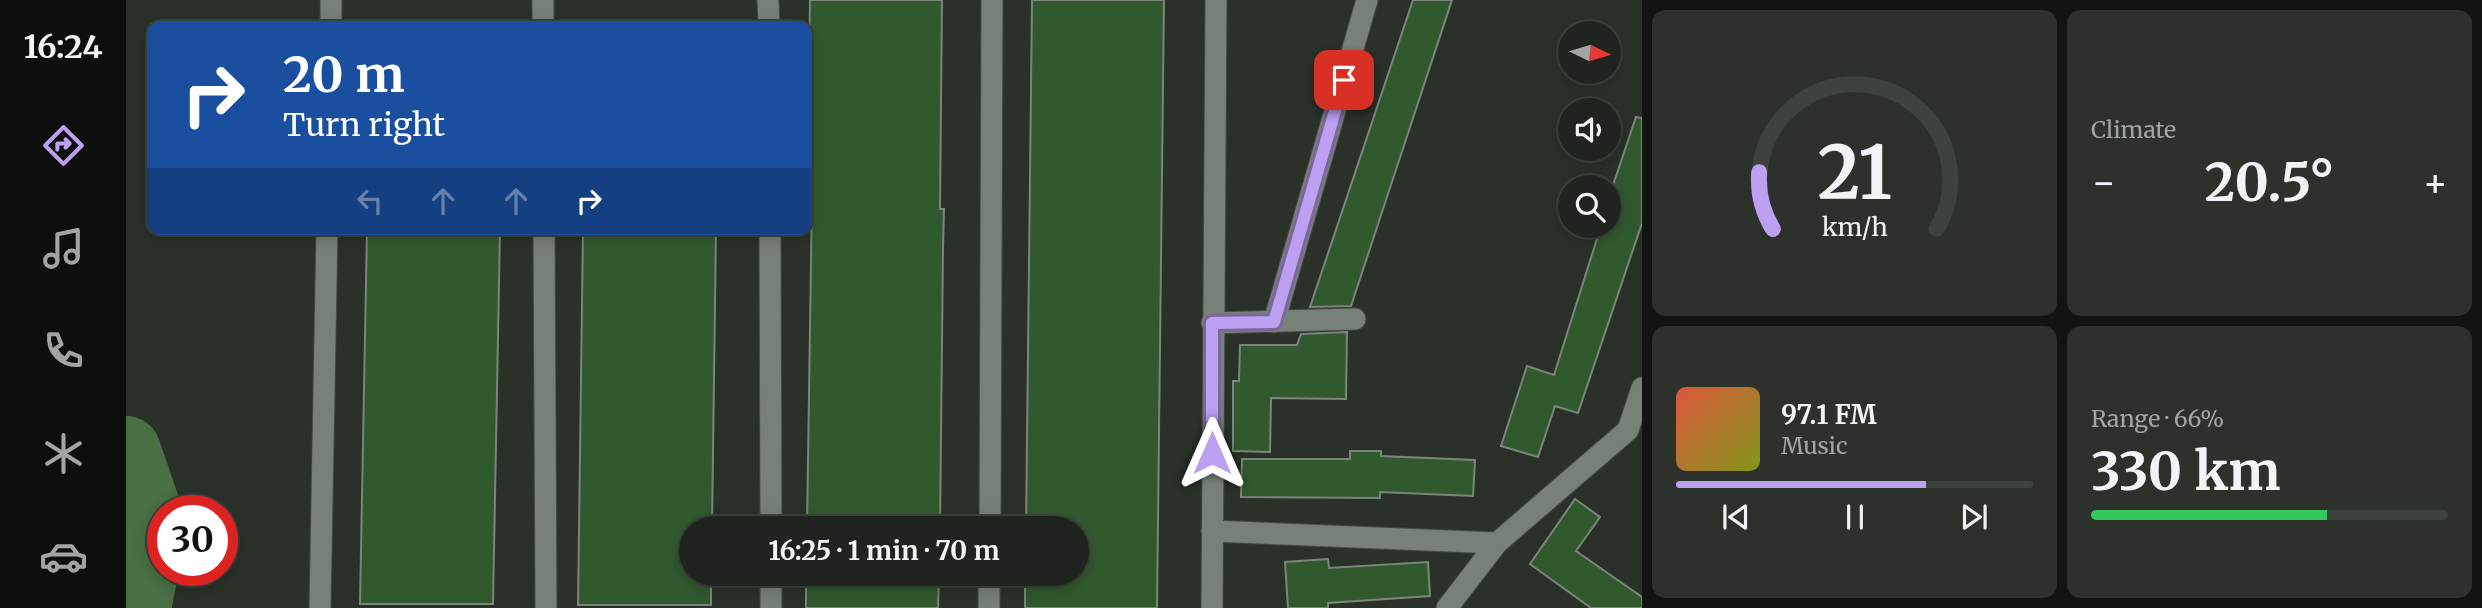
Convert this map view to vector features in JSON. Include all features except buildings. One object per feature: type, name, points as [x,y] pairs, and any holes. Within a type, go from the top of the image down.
[{"type":"street","points":[[331,0],[331,21]]},
{"type":"street","points":[[543,0],[543,21]]},
{"type":"street","points":[[768,0],[769,21]]},
{"type":"street","points":[[990,516],[992,0]]},
{"type":"street","points":[[1212,608],[1216,0]]},
{"type":"street","points":[[1274,322],[1367,0]]},
{"type":"street","points":[[320,608],[327,235]]},
{"type":"street","points":[[544,235],[546,608]]},
{"type":"street","points":[[770,235],[771,516]]},
{"type":"street","points":[[1212,323],[1355,318]]},
{"type":"street","points":[[1447,608],[1497,543],[1635,435],[1642,388]]},
{"type":"street","points":[[1212,531],[1497,543]]},
{"type":"street","points":[[771,586],[771,608]]},
{"type":"street","points":[[989,586],[989,608]]},
{"type":"waterway","points":[[126,451],[152,527],[136,608]]},
{"type":"route","points":[[1212,453],[1212,323],[1274,322],[1344,80]]}]
